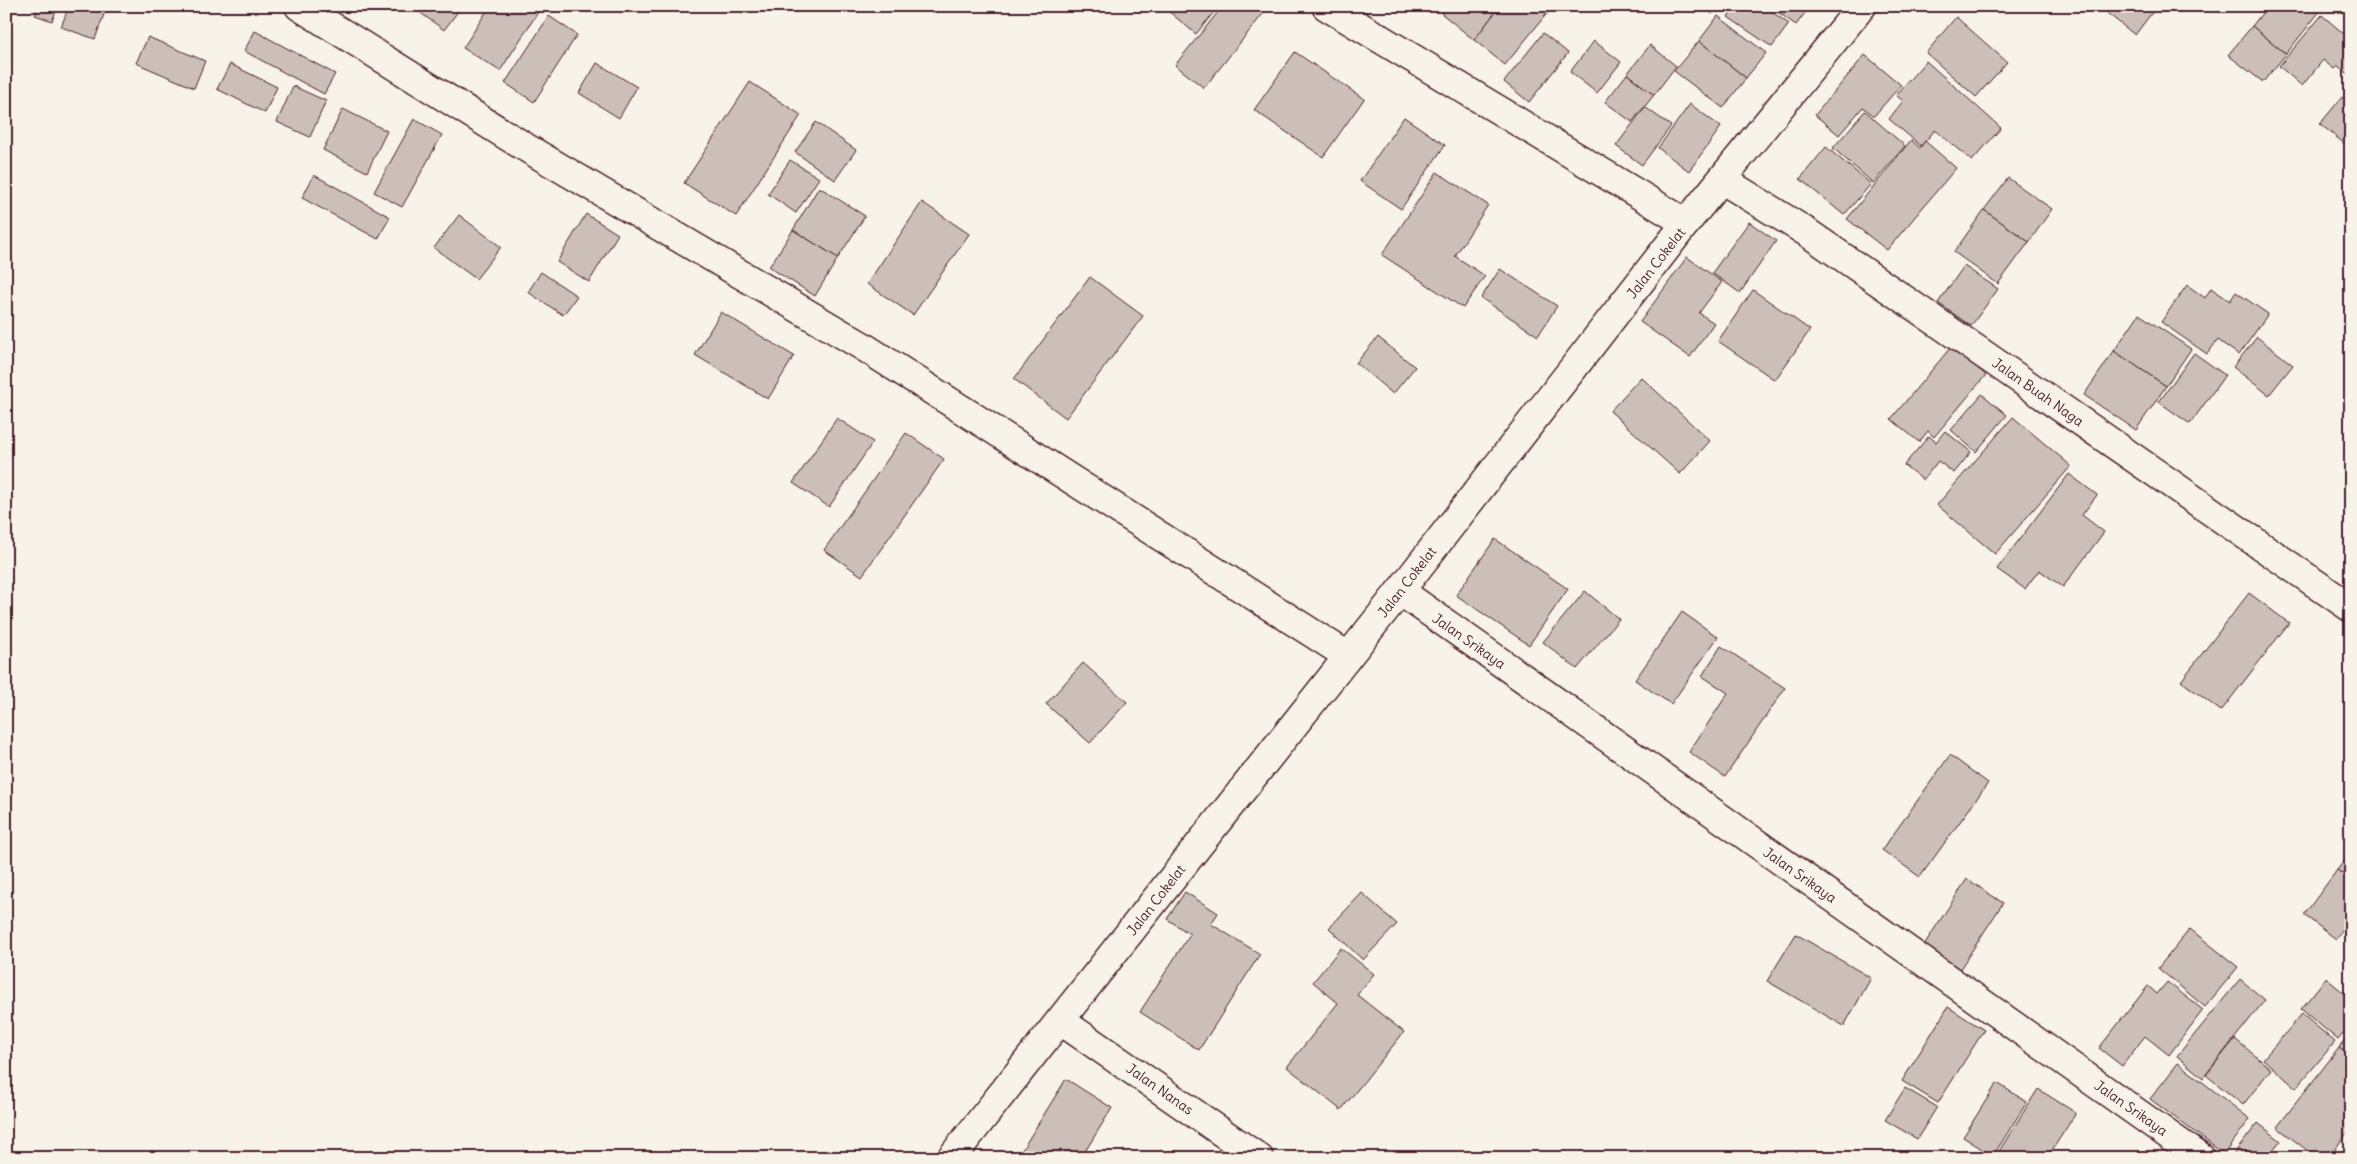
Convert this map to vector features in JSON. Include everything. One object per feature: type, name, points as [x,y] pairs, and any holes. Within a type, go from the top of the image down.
[{"type":"street","points":[[299,6],[525,148],[864,347],[1348,656]]},
{"type":"street","points":[[1326,6],[1686,223]]},
{"type":"street","name":"Jalan Cokelat","points":[[951,1158],[1400,591],[1686,223],[1723,180],[1862,6]]},
{"type":"street","name":"Jalan Buah Naga","points":[[1723,180],[1808,233],[2351,608]]},
{"type":"street","name":"Jalan Srikaya","points":[[1400,591],[2200,1158]]},
{"type":"street","name":"Jalan Nanas","points":[[1061,1021],[1259,1158]]},
{"type":"building","points":[[38,6],[58,6],[52,21],[35,15]]},
{"type":"building","points":[[69,6],[107,6],[95,39],[61,27]]},
{"type":"building","points":[[422,6],[462,6],[444,30],[418,11]]},
{"type":"building","points":[[490,6],[536,6],[540,9],[500,71],[463,48]]},
{"type":"building","points":[[1170,6],[1219,6],[1196,34],[1167,10]]},
{"type":"building","points":[[1223,6],[1262,6],[1266,10],[1204,88],[1175,65]]},
{"type":"building","points":[[1446,6],[1500,6],[1474,40],[1441,13]]},
{"type":"building","points":[[1500,6],[1553,6],[1505,65],[1474,40]]},
{"type":"building","points":[[1701,6],[1718,6],[1712,14]]},
{"type":"building","points":[[1735,6],[1764,6],[1789,24],[1772,47],[1728,17]]},
{"type":"building","points":[[1769,6],[1810,6],[1796,25]]},
{"type":"building","points":[[2098,6],[2157,6],[2135,35]]},
{"type":"building","points":[[2268,6],[2324,6],[2286,54],[2252,26]]},
{"type":"building","points":[[2322,15],[2351,40],[2351,77],[2337,66],[2334,69],[2323,60],[2302,86],[2279,66]]},
{"type":"building","points":[[549,16],[577,35],[534,102],[505,83]]},
{"type":"building","points":[[1718,16],[1766,53],[1746,78],[1699,41]]},
{"type":"building","points":[[1956,17],[2007,62],[1976,97],[1926,53]]},
{"type":"building","points":[[2252,26],[2286,54],[2263,82],[2228,55]]},
{"type":"building","points":[[255,31],[335,74],[324,94],[244,51]]},
{"type":"building","points":[[1543,33],[1568,53],[1529,102],[1504,82]]},
{"type":"building","points":[[148,37],[205,61],[194,88],[136,63]]},
{"type":"building","points":[[1594,41],[1621,62],[1597,93],[1570,72]]},
{"type":"building","points":[[1699,41],[1746,78],[1723,108],[1674,71]]},
{"type":"building","points":[[1650,45],[1676,66],[1654,95],[1627,74]]},
{"type":"building","points":[[1295,52],[1364,99],[1323,157],[1254,110]]},
{"type":"building","points":[[1865,55],[1901,85],[1874,116],[1863,107],[1839,135],[1815,115]]},
{"type":"building","points":[[1926,61],[2001,128],[1972,161],[1935,130],[1921,146],[1889,119],[1903,101],[1896,95]]},
{"type":"building","points":[[597,63],[637,87],[619,118],[579,93]]},
{"type":"building","points":[[230,64],[277,87],[265,113],[217,89]]},
{"type":"building","points":[[1627,74],[1654,95],[1632,122],[1605,102]]},
{"type":"building","points":[[750,82],[801,115],[736,216],[684,183]]},
{"type":"building","points":[[293,86],[326,101],[310,137],[277,122]]},
{"type":"building","points":[[2342,97],[2351,104],[2351,149],[2320,124]]},
{"type":"building","points":[[1690,104],[1721,127],[1689,171],[1658,148]]},
{"type":"building","points":[[1645,107],[1671,126],[1642,165],[1616,146]]},
{"type":"building","points":[[343,109],[387,131],[367,172],[323,150]]},
{"type":"building","points":[[1865,111],[1905,146],[1873,183],[1833,148]]},
{"type":"building","points":[[1404,117],[1445,145],[1401,209],[1360,181]]},
{"type":"building","points":[[414,119],[442,135],[402,207],[374,192]]},
{"type":"building","points":[[816,122],[856,150],[835,180],[795,152]]},
{"type":"building","points":[[1911,140],[1920,148],[1925,141],[1956,168],[1887,250],[1847,219]]},
{"type":"building","points":[[1826,147],[1871,184],[1844,215],[1800,179]]},
{"type":"building","points":[[790,160],[819,178],[796,213],[768,194]]},
{"type":"building","points":[[1437,172],[1488,205],[1455,256],[1485,276],[1463,308],[1382,255]]},
{"type":"building","points":[[314,175],[390,217],[378,239],[302,198]]},
{"type":"building","points":[[2008,178],[2052,209],[2029,242],[1984,210]]},
{"type":"building","points":[[819,187],[865,216],[838,258],[793,230]]},
{"type":"building","points":[[922,202],[969,234],[913,315],[867,284]]},
{"type":"building","points":[[1984,210],[2029,242],[1998,284],[1954,252]]},
{"type":"building","points":[[586,214],[618,234],[589,282],[557,262]]},
{"type":"building","points":[[459,215],[501,247],[476,279],[434,248]]},
{"type":"building","points":[[1749,222],[1776,241],[1740,293],[1712,273]]},
{"type":"building","points":[[793,230],[838,258],[815,296],[769,267]]},
{"type":"building","points":[[1687,257],[1722,282],[1699,313],[1714,323],[1690,357],[1640,322]]},
{"type":"building","points":[[1964,266],[1998,289],[1971,326],[1938,303]]},
{"type":"building","points":[[1500,269],[1557,306],[1538,336],[1481,298]]},
{"type":"building","points":[[541,272],[577,296],[563,315],[528,292]]},
{"type":"building","points":[[1090,277],[1143,316],[1066,418],[1014,379]]},
{"type":"building","points":[[2187,285],[2205,298],[2211,288],[2230,301],[2236,292],[2268,314],[2239,355],[2218,340],[2207,354],[2161,322]]},
{"type":"building","points":[[1753,290],[1810,330],[1775,380],[1718,341]]},
{"type":"building","points":[[721,312],[794,356],[768,399],[695,355]]},
{"type":"building","points":[[2139,314],[2191,349],[2166,386],[2114,351]]},
{"type":"building","points":[[1378,337],[1415,367],[1393,394],[1356,363]]},
{"type":"building","points":[[2257,337],[2293,365],[2269,395],[2233,367]]},
{"type":"building","points":[[1951,347],[1986,375],[1934,437],[1928,431],[1919,442],[1891,419]]},
{"type":"building","points":[[2114,351],[2166,386],[2136,430],[2084,395]]},
{"type":"building","points":[[2194,353],[2225,375],[2190,424],[2159,402]]},
{"type":"building","points":[[1641,377],[1710,441],[1680,474],[1610,411]]},
{"type":"building","points":[[1982,394],[2007,415],[1976,452],[1951,430]]},
{"type":"building","points":[[2013,417],[2071,466],[1995,554],[1937,505]]},
{"type":"building","points":[[837,418],[873,442],[829,507],[793,483]]},
{"type":"building","points":[[1945,431],[1971,452],[1954,473],[1938,461],[1923,480],[1904,465],[1929,436],[1936,442]]},
{"type":"building","points":[[906,433],[944,459],[862,576],[824,550]]},
{"type":"building","points":[[2069,474],[2097,495],[2082,515],[2104,532],[2063,587],[2039,570],[2025,589],[1997,569]]},
{"type":"building","points":[[1495,539],[1568,589],[1529,645],[1456,595]]},
{"type":"building","points":[[1585,591],[1619,619],[1577,669],[1543,642]]},
{"type":"building","points":[[2249,593],[2289,623],[2221,711],[2181,681]]},
{"type":"building","points":[[1682,612],[1718,637],[1671,704],[1635,680]]},
{"type":"building","points":[[1721,646],[1785,688],[1725,777],[1689,752],[1728,693],[1702,676]]},
{"type":"building","points":[[1083,663],[1127,702],[1090,743],[1046,704]]},
{"type":"building","points":[[1950,755],[1988,783],[1920,877],[1882,850]]},
{"type":"building","points":[[2351,852],[2351,880],[2337,870]]},
{"type":"building","points":[[2337,870],[2351,880],[2351,919],[2336,939],[2304,915]]},
{"type":"building","points":[[1967,879],[2003,903],[1958,972],[1922,948]]},
{"type":"building","points":[[1185,892],[1218,913],[1211,924],[1260,954],[1199,1050],[1140,1012],[1190,934],[1167,919]]},
{"type":"building","points":[[1362,893],[1397,924],[1363,960],[1329,928]]},
{"type":"building","points":[[2190,929],[2238,967],[2205,1007],[2158,968]]},
{"type":"building","points":[[1796,934],[1871,978],[1844,1026],[1767,981]]},
{"type":"building","points":[[1341,948],[1374,974],[1357,995],[1404,1032],[1341,1110],[1287,1067],[1338,1003],[1313,982]]},
{"type":"building","points":[[2326,978],[2351,999],[2351,1024],[2338,1040],[2301,1009]]},
{"type":"building","points":[[2240,979],[2265,1000],[2203,1078],[2177,1056]]},
{"type":"building","points":[[2167,982],[2203,1010],[2169,1055],[2145,1036],[2122,1066],[2099,1048],[2148,986],[2157,994]]},
{"type":"building","points":[[1948,1007],[1984,1030],[1938,1103],[1902,1081]]},
{"type":"building","points":[[2302,1014],[2335,1042],[2296,1088],[2263,1059]]},
{"type":"building","points":[[2351,1032],[2351,1056],[2339,1048]]},
{"type":"building","points":[[2235,1039],[2271,1069],[2243,1105],[2206,1075]]},
{"type":"building","points":[[2339,1048],[2351,1056],[2351,1128],[2328,1158],[2317,1158],[2277,1127]]},
{"type":"building","points":[[2178,1063],[2250,1119],[2224,1154],[2150,1099]]},
{"type":"building","points":[[1066,1079],[1112,1108],[1081,1158],[1017,1158]]},
{"type":"building","points":[[1997,1083],[2027,1102],[1993,1156],[1963,1137]]},
{"type":"building","points":[[1905,1088],[1937,1107],[1917,1139],[1885,1120]]},
{"type":"building","points":[[2038,1089],[2076,1113],[2047,1158],[1999,1158],[1996,1156]]},
{"type":"building","points":[[2258,1123],[2281,1141],[2267,1158],[2235,1158],[2232,1156]]},
{"type":"building","points":[[2117,1152],[2126,1158],[2113,1158]]}]
